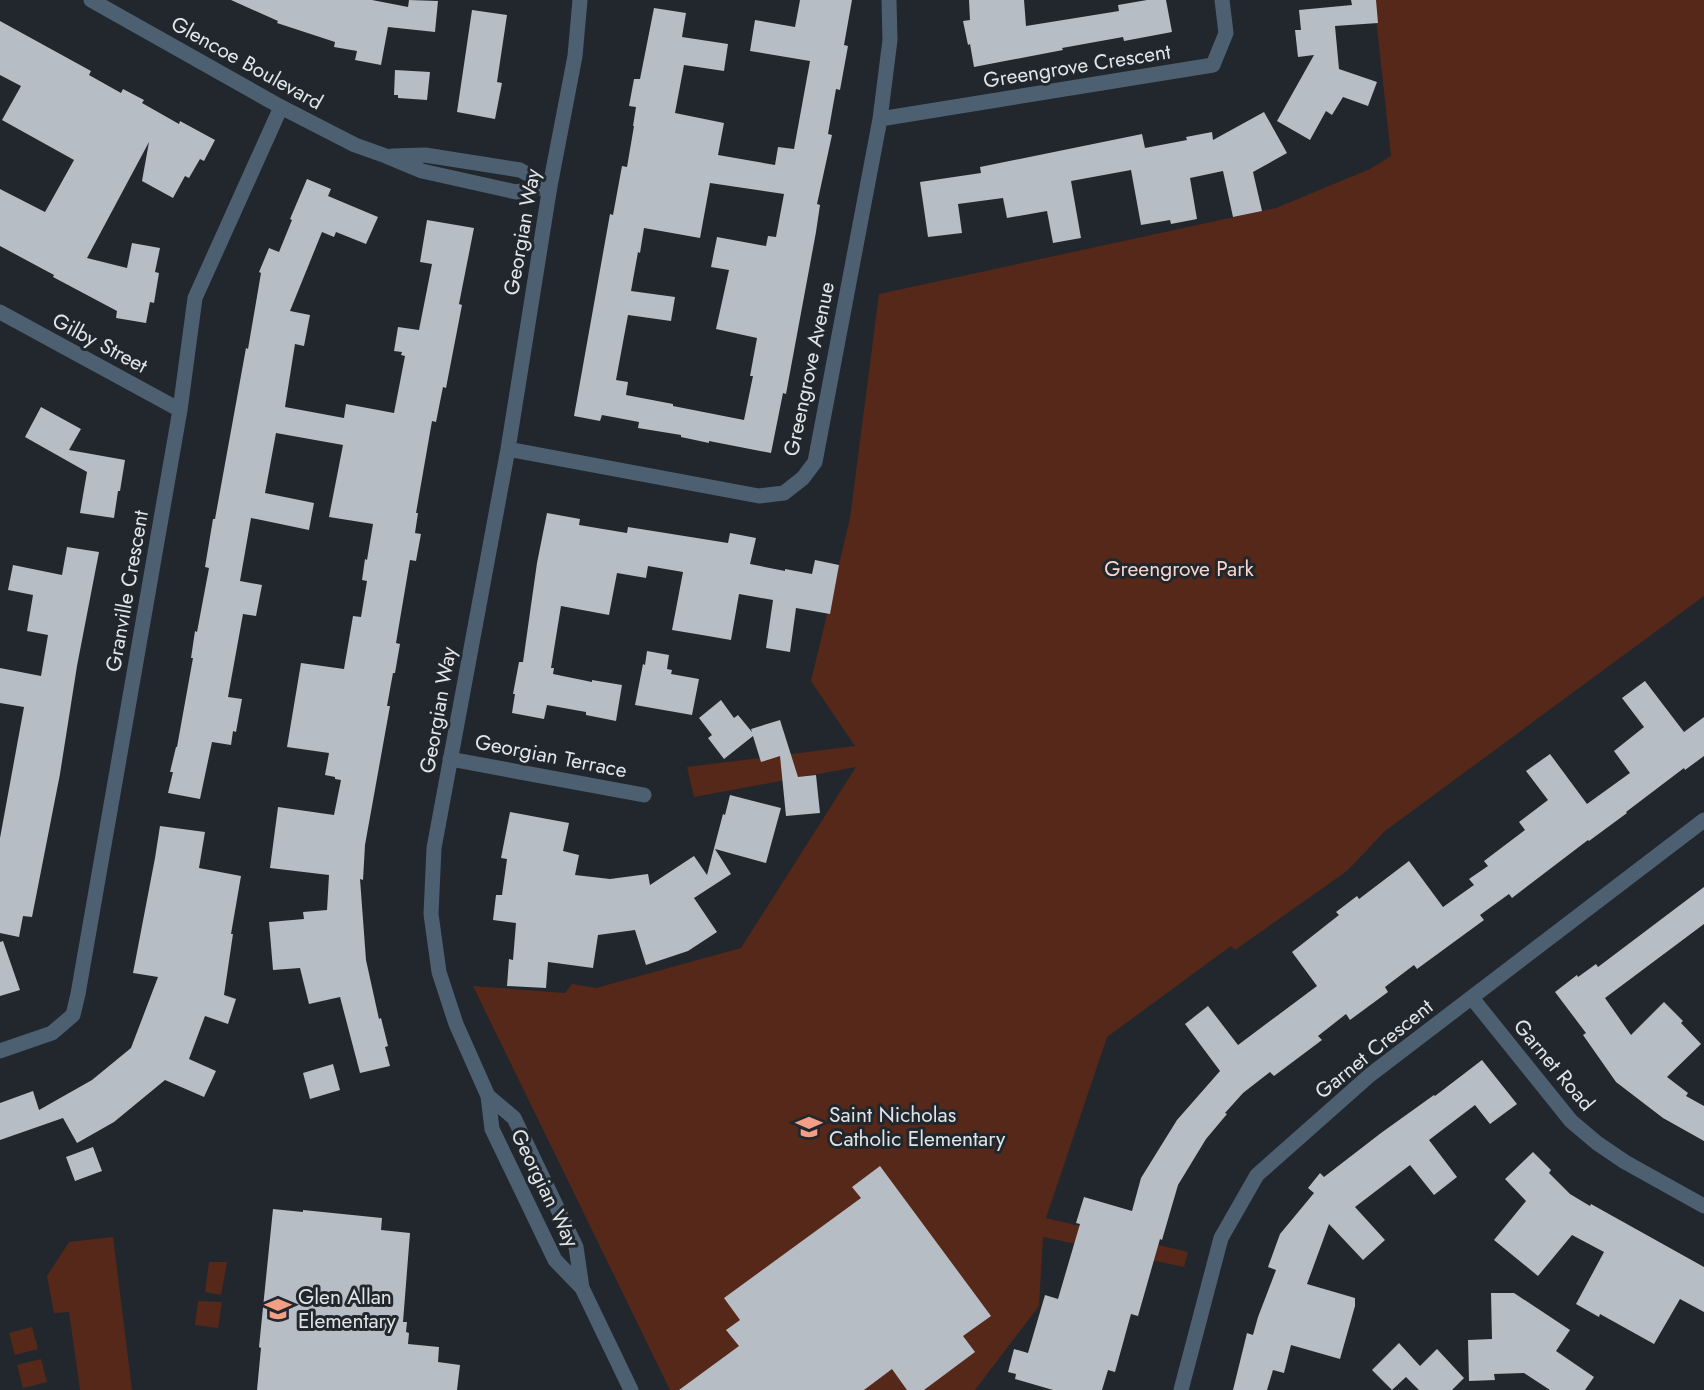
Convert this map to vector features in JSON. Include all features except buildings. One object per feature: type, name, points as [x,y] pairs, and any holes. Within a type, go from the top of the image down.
[{"type":"street","name":"Glencoe Boulevard","points":[[91,0],[281,107],[354,145],[422,171],[516,192],[550,186]]},
{"type":"street","name":"Georgian Way","points":[[580,0],[575,56],[550,186],[508,449],[434,848],[431,914],[439,972],[456,1024],[488,1096],[492,1129],[555,1260],[582,1288],[631,1390]]},
{"type":"street","name":"Greengrove Avenue","points":[[508,449],[759,496],[784,493],[803,478],[815,462],[880,119],[890,40],[889,0]]},
{"type":"street","name":"Greengrove Crescent","points":[[880,119],[1213,65],[1226,33],[1222,0]]},
{"type":"street","name":"Granville Crescent","points":[[0,1051],[52,1033],[73,1015],[180,410],[195,298],[281,107]]},
{"type":"street","name":"Glencoe Boulevard","points":[[386,156],[425,155],[520,170],[550,186]]},
{"type":"street","name":"Gilby Street","points":[[0,312],[180,410]]},
{"type":"street","name":"Georgian Terrace","points":[[450,759],[644,795]]},
{"type":"street","name":"Garnet Crescent","points":[[1181,1390],[1221,1238],[1257,1175],[1370,1075],[1704,820]]},
{"type":"street","name":"Garnet Road","points":[[1472,998],[1571,1121],[1625,1162],[1704,1206]]},
{"type":"street","points":[[488,1096],[514,1118],[576,1247],[582,1288]]},
{"type":"green space","name":"Greengrove Park","points":[[1374,0],[1704,0],[1704,596],[1385,831],[1347,871],[1235,950],[1231,946],[1107,1037],[1046,1218],[1188,1252],[1184,1267],[1043,1237],[1039,1306],[975,1390],[670,1390],[473,986],[565,993],[572,984],[596,988],[741,948],[856,767],[694,797],[687,767],[855,746],[811,681],[850,518],[879,294],[1276,208],[1370,169],[1391,156]]},
{"type":"green space","points":[[113,1237],[132,1390],[80,1390],[69,1312],[54,1313],[47,1276],[69,1242]]},
{"type":"green space","points":[[209,1262],[227,1262],[221,1295],[205,1292]]},
{"type":"green space","points":[[198,1301],[222,1302],[218,1328],[195,1325]]},
{"type":"green space","points":[[32,1327],[38,1349],[15,1355],[9,1333]]},
{"type":"green space","points":[[41,1359],[47,1382],[23,1388],[17,1365]]},
{"type":"place","name":"Saint Nicholas Catholic Elementary","points":[[809,1127]]},
{"type":"place","name":"Glen Allan Elementary","points":[[278,1309]]}]
